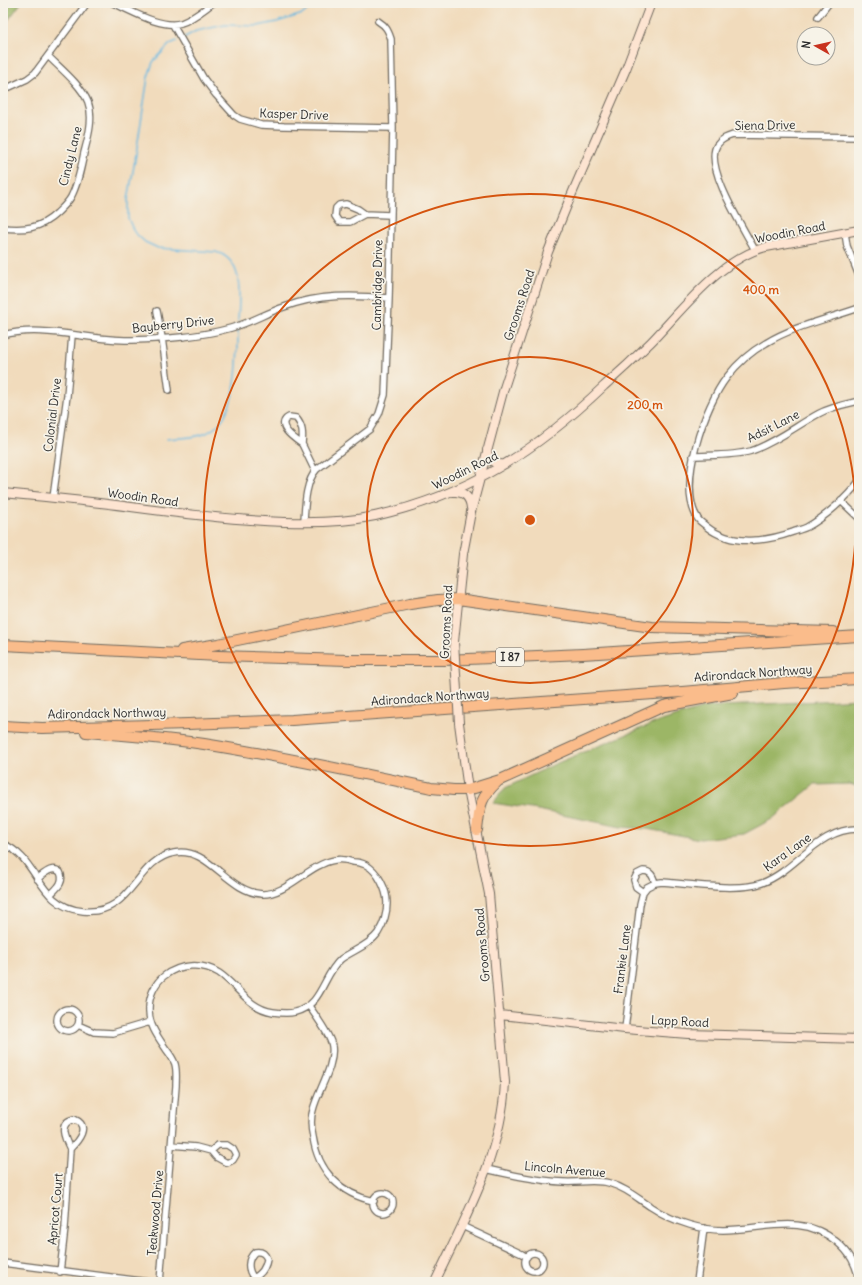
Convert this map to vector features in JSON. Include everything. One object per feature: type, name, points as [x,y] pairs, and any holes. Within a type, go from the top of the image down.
[{"type":"highway","points":[[160,654],[218,644],[410,604],[458,599],[652,627],[859,635]]},
{"type":"highway","name":"I 87","points":[[3,645],[160,654],[347,660],[444,660],[582,654],[859,635]]},
{"type":"highway","name":"Adirondack Northway","points":[[3,726],[42,728],[292,720],[682,692],[784,683],[859,679]]},
{"type":"highway","points":[[42,728],[161,738],[204,744],[289,759],[431,788],[468,790],[500,780],[664,706],[784,683]]},
{"type":"highway","points":[[477,830],[484,795],[500,780]]},
{"type":"street","points":[[3,90],[27,79],[35,73],[87,3]]},
{"type":"street","points":[[113,3],[156,22],[173,25],[182,23],[197,15],[213,3]]},
{"type":"street","name":"Grooms Road","points":[[435,1282],[462,1226],[486,1170],[497,1138],[504,1100],[505,1082],[489,894],[468,790],[459,723],[454,642],[465,546],[471,512],[504,388],[548,252],[626,69],[651,3]]},
{"type":"street","points":[[818,17],[829,3]]},
{"type":"street","name":"Cambridge Drive","points":[[315,471],[370,429],[379,414],[385,395],[393,128],[390,39],[388,30],[378,21]]},
{"type":"street","name":"Kasper Drive","points":[[173,25],[204,79],[216,95],[234,115],[240,119],[260,125],[393,128]]},
{"type":"street","name":"Cindy Lane","points":[[3,228],[28,229],[39,226],[50,220],[68,201],[78,177],[87,144],[90,119],[90,109],[87,101],[73,80],[48,56]]},
{"type":"street","name":"Siena Drive","points":[[755,250],[720,183],[714,159],[716,146],[733,135],[859,137]]},
{"type":"street","points":[[365,214],[354,221],[345,223],[336,220],[334,212],[338,206],[346,204],[365,214],[390,215]]},
{"type":"street","name":"Woodin Road","points":[[3,493],[111,504],[246,521],[328,522],[375,516],[418,504],[452,492],[479,480],[534,446],[584,406],[648,344],[707,283],[724,268],[755,250],[790,242],[845,234],[859,230]]},
{"type":"street","points":[[845,234],[850,253],[859,276]]},
{"type":"street","name":"Bayberry Drive","points":[[3,335],[25,331],[131,340],[162,338],[202,334],[232,328],[284,306],[315,298],[351,295],[389,298]]},
{"type":"street","points":[[859,308],[793,330],[766,343],[740,362],[727,376],[718,390],[708,411],[693,456],[690,492],[694,512],[699,520],[711,530],[724,537],[736,540],[760,540],[782,536],[807,527],[836,507],[859,481]]},
{"type":"street","points":[[157,311],[170,390]]},
{"type":"street","name":"Colonial Drive","points":[[53,498],[67,396],[72,335]]},
{"type":"street","name":"Adsit Lane","points":[[693,456],[735,454],[751,451],[766,445],[819,413],[859,401]]},
{"type":"street","points":[[302,444],[292,438],[287,431],[284,422],[287,418],[293,417],[299,421],[303,433],[302,444],[315,471],[311,476],[309,485],[304,522]]},
{"type":"street","points":[[487,449],[488,456],[492,462],[498,465],[506,464]]},
{"type":"street","points":[[452,492],[462,492],[467,496],[471,512]]},
{"type":"street","points":[[841,501],[859,518]]},
{"type":"street","name":"Kara Lane","points":[[655,883],[662,882],[734,887],[762,884],[781,873],[826,837],[849,829],[859,829]]},
{"type":"street","points":[[3,844],[14,848],[24,858],[45,891],[58,902],[71,909],[80,911],[92,912],[106,908],[120,900],[136,884],[154,862],[168,854],[177,852],[198,856],[206,860],[229,880],[247,891],[261,894],[274,892],[285,887],[317,866],[334,860],[344,860],[364,864],[368,866],[377,876],[386,894],[387,905],[385,917],[376,936],[348,954],[333,968],[317,997],[309,1006],[295,1012],[288,1013],[268,1011],[253,1004],[220,973],[207,968],[191,965],[173,970],[163,976],[154,987],[148,1007],[150,1022],[113,1032],[94,1032],[78,1025]]},
{"type":"street","points":[[37,879],[51,869],[55,868],[60,872],[62,875],[62,880],[50,895]]},
{"type":"street","points":[[646,871],[652,874],[655,883],[647,887],[643,892],[636,887],[634,880],[639,872],[646,871]]},
{"type":"street","name":"Frankie Lane","points":[[625,1029],[640,904],[643,892]]},
{"type":"street","points":[[309,1006],[324,1029],[333,1047],[328,1071],[311,1119],[314,1146],[317,1156],[328,1174],[344,1189],[361,1198],[374,1201]]},
{"type":"street","points":[[74,1010],[79,1018],[78,1025],[72,1031],[62,1030],[58,1025],[58,1016],[61,1011],[74,1010]]},
{"type":"street","name":"Lapp Road","points":[[500,1015],[625,1029],[688,1034],[859,1039]]},
{"type":"street","name":"Teakwood Drive","points":[[150,1022],[156,1036],[174,1061],[176,1067],[176,1086],[160,1282]]},
{"type":"street","name":"Apricot Court","points":[[60,1272],[65,1228],[70,1149],[66,1141],[64,1128],[69,1121],[74,1119],[81,1124],[82,1132],[77,1142],[70,1149]]},
{"type":"street","points":[[171,1145],[196,1147],[211,1151]]},
{"type":"street","name":"Lincoln Avenue","points":[[486,1170],[541,1180],[564,1182],[592,1181],[611,1184],[629,1191],[651,1207],[674,1220],[704,1228],[723,1230],[780,1225],[801,1225],[818,1229],[832,1238],[849,1253],[854,1261],[859,1280]]},
{"type":"street","points":[[462,1226],[526,1257]]},
{"type":"street","points":[[697,1282],[704,1228]]},
{"type":"street","points":[[3,1263],[60,1272],[149,1282]]},
{"type":"green space","points":[[3,3],[21,3],[3,27]]},
{"type":"green space","points":[[859,699],[859,787],[850,784],[814,785],[772,819],[744,834],[700,839],[647,829],[621,827],[538,810],[493,803],[505,788],[555,764],[652,724],[706,707]]},
{"type":"waterway","points":[[185,37],[196,31],[225,25],[258,26],[277,22],[303,14],[316,3]]},
{"type":"waterway","points":[[177,41],[170,44],[153,62],[148,77],[128,200],[128,218],[134,232],[145,242],[158,248],[216,252],[225,256],[232,263],[238,280],[238,321]]},
{"type":"waterway","points":[[167,439],[201,435],[214,429],[223,419],[234,390],[238,358],[238,330]]}]
